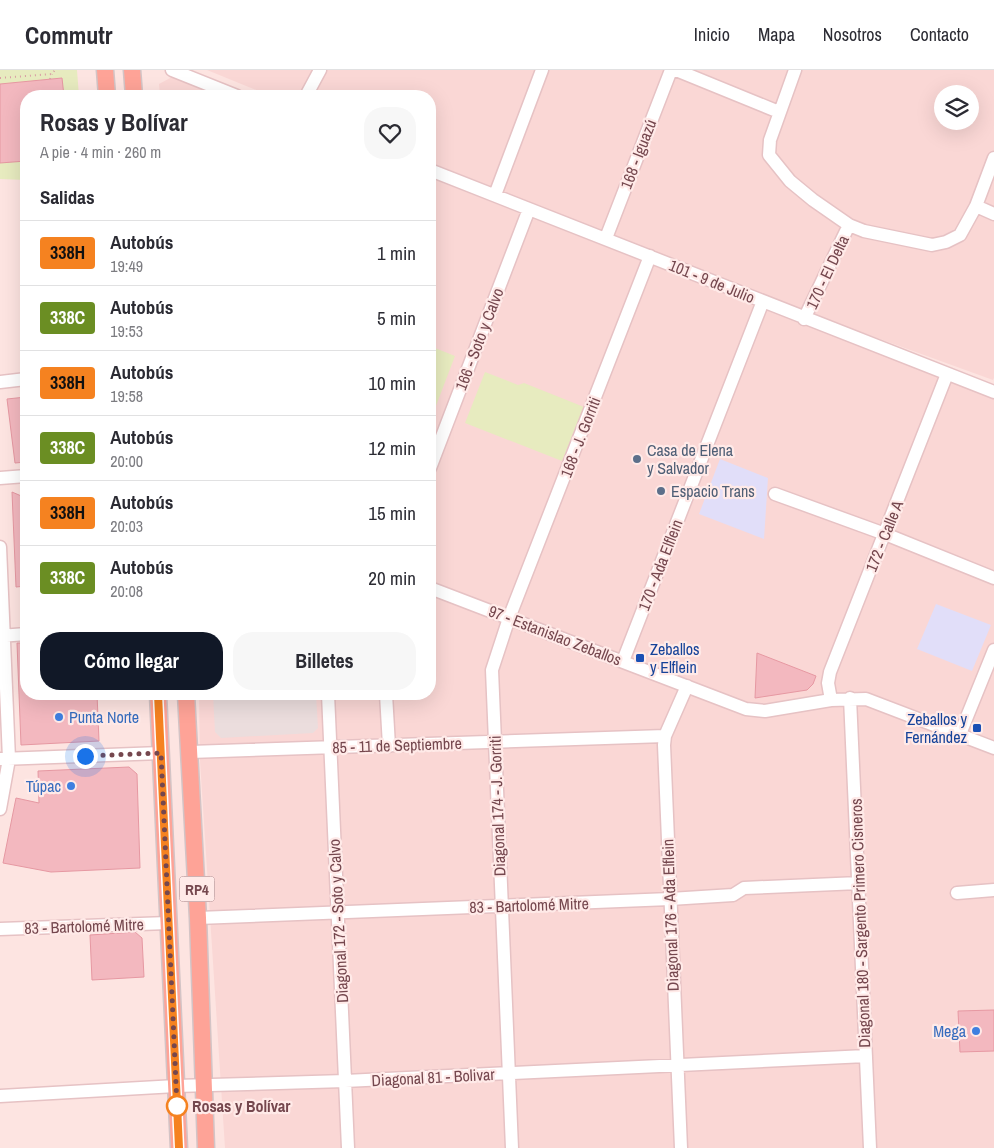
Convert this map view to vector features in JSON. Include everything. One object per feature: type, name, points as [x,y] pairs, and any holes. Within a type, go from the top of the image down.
[{"type":"main road","points":[[105,70],[107,90]]},
{"type":"main road","points":[[132,70],[134,90]]},
{"type":"main road","name":"RP4","points":[[158,700],[179,1148]]},
{"type":"main road","name":"RP4","points":[[186,700],[198,918],[206,1148]]},
{"type":"street","points":[[172,70],[222,90]]},
{"type":"street","points":[[309,90],[320,70]]},
{"type":"street","points":[[495,195],[542,70]]},
{"type":"street","name":"168 - Iguazú","points":[[606,238],[671,70]]},
{"type":"street","points":[[676,70],[780,112]]},
{"type":"street","points":[[795,70],[770,140],[769,155],[790,182],[849,224],[886,236],[932,245],[946,242],[960,235],[976,206],[994,158]]},
{"type":"street","name":"101 - 9 de Julio","points":[[436,172],[606,238],[804,319],[994,392]]},
{"type":"street","points":[[976,206],[994,214]]},
{"type":"street","name":"166 - Soto y Calvo","points":[[436,452],[529,209]]},
{"type":"street","name":"170 - El Delta","points":[[804,319],[849,224]]},
{"type":"street","name":"168 - J. Gorriti","points":[[509,618],[650,256]]},
{"type":"street","name":"170 - Ada Elflein","points":[[623,661],[763,301]]},
{"type":"street","name":"172 - Calle A","points":[[831,700],[828,683],[830,672],[947,374]]},
{"type":"street","points":[[0,382],[20,380]]},
{"type":"street","points":[[0,478],[20,476]]},
{"type":"street","points":[[775,494],[885,534],[994,578]]},
{"type":"street","points":[[0,547],[4,759],[0,809]]},
{"type":"street","name":"97 - Estanislao Zeballos","points":[[436,590],[756,711],[850,698],[876,701],[994,748]]},
{"type":"street","name":"Diagonal 174 - J. Gorriti","points":[[509,618],[492,670],[512,1148]]},
{"type":"street","points":[[2,636],[20,634]]},
{"type":"street","points":[[960,734],[994,650]]},
{"type":"street","name":"Diagonal 176 - Ada Elflein","points":[[680,1148],[665,736],[687,686]]},
{"type":"street","name":"Diagonal 180 - Sargento Primero Cisneros","points":[[850,698],[870,1148]]},
{"type":"street","name":"Diagonal 172 - Soto y Calvo","points":[[328,700],[348,1148]]},
{"type":"street","points":[[386,700],[389,746]]},
{"type":"street","name":"85 - 11 de Septiembre","points":[[190,752],[665,736]]},
{"type":"street","points":[[4,759],[161,753]]},
{"type":"street","name":"83 - Bartolomé Mitre","points":[[198,918],[670,899],[733,895],[744,888],[859,883]]},
{"type":"street","points":[[957,893],[994,890]]},
{"type":"street","name":"83 - Bartolomé Mitre","points":[[0,929],[168,923]]},
{"type":"street","name":"Diagonal 81 - Bolivar","points":[[0,1096],[176,1086],[345,1082],[866,1056]]},
{"type":"path","points":[[50,79],[55,70]]},
{"type":"path","points":[[0,78],[52,74]]},
{"type":"shaded area","points":[[207,70],[994,70],[993,380],[778,302],[436,164],[436,90],[256,90]]},
{"type":"shaded area","points":[[172,77],[206,90],[160,90],[159,84]]},
{"type":"shaded area","points":[[436,180],[994,399],[994,1148],[225,1148],[200,761],[199,700],[436,700]]},
{"type":"shaded area","points":[[720,459],[768,478],[764,539],[699,514]]},
{"type":"shaded area","points":[[936,604],[991,625],[972,671],[917,649]]},
{"type":"shaded area","points":[[213,700],[316,700],[318,728],[313,733],[221,738],[215,732]]},
{"type":"green space","points":[[0,70],[77,70],[79,90],[20,90],[20,180],[0,179]]},
{"type":"green space","points":[[436,348],[455,356],[436,406]]},
{"type":"green space","points":[[485,372],[518,385],[524,383],[584,407],[562,461],[465,423]]},
{"type":"building","points":[[62,78],[63,90],[20,90],[20,161],[0,163],[0,84]]},
{"type":"building","points":[[20,398],[20,463],[15,463],[7,399]]},
{"type":"building","points":[[12,492],[20,495],[20,587],[16,587]]},
{"type":"building","name":"Punta Norte","points":[[17,643],[20,643],[20,700],[97,700],[99,741],[21,745]]},
{"type":"building","points":[[757,653],[816,676],[813,684],[807,690],[755,698]]},
{"type":"building","points":[[129,767],[137,774],[140,868],[51,872],[3,863],[16,798],[39,803],[38,771]]},
{"type":"building","points":[[135,932],[142,938],[144,977],[92,980],[90,935]]},
{"type":"building","name":"Mega","points":[[994,1010],[994,1051],[960,1052],[958,1011]]},
{"type":"bus line","name":"338H","points":[[158,700],[179,1148]]},
{"type":"place","name":"Casa de Elena y Salvador","points":[[637,459]]},
{"type":"place","name":"Espacio Trans","points":[[661,491]]},
{"type":"place","name":"Zeballos y Elflein","points":[[640,658]]},
{"type":"place","name":"Punta Norte","points":[[59,717]]},
{"type":"place","name":"Zeballos y Fernández","points":[[977,728]]},
{"type":"place","name":"Túpac","points":[[71,786]]},
{"type":"place","name":"Mega","points":[[976,1031]]},
{"type":"place","name":"Rosas y Bolívar","points":[[177,1106]]},
{"type":"route","points":[[85,756],[161,753],[177,1106]]}]
